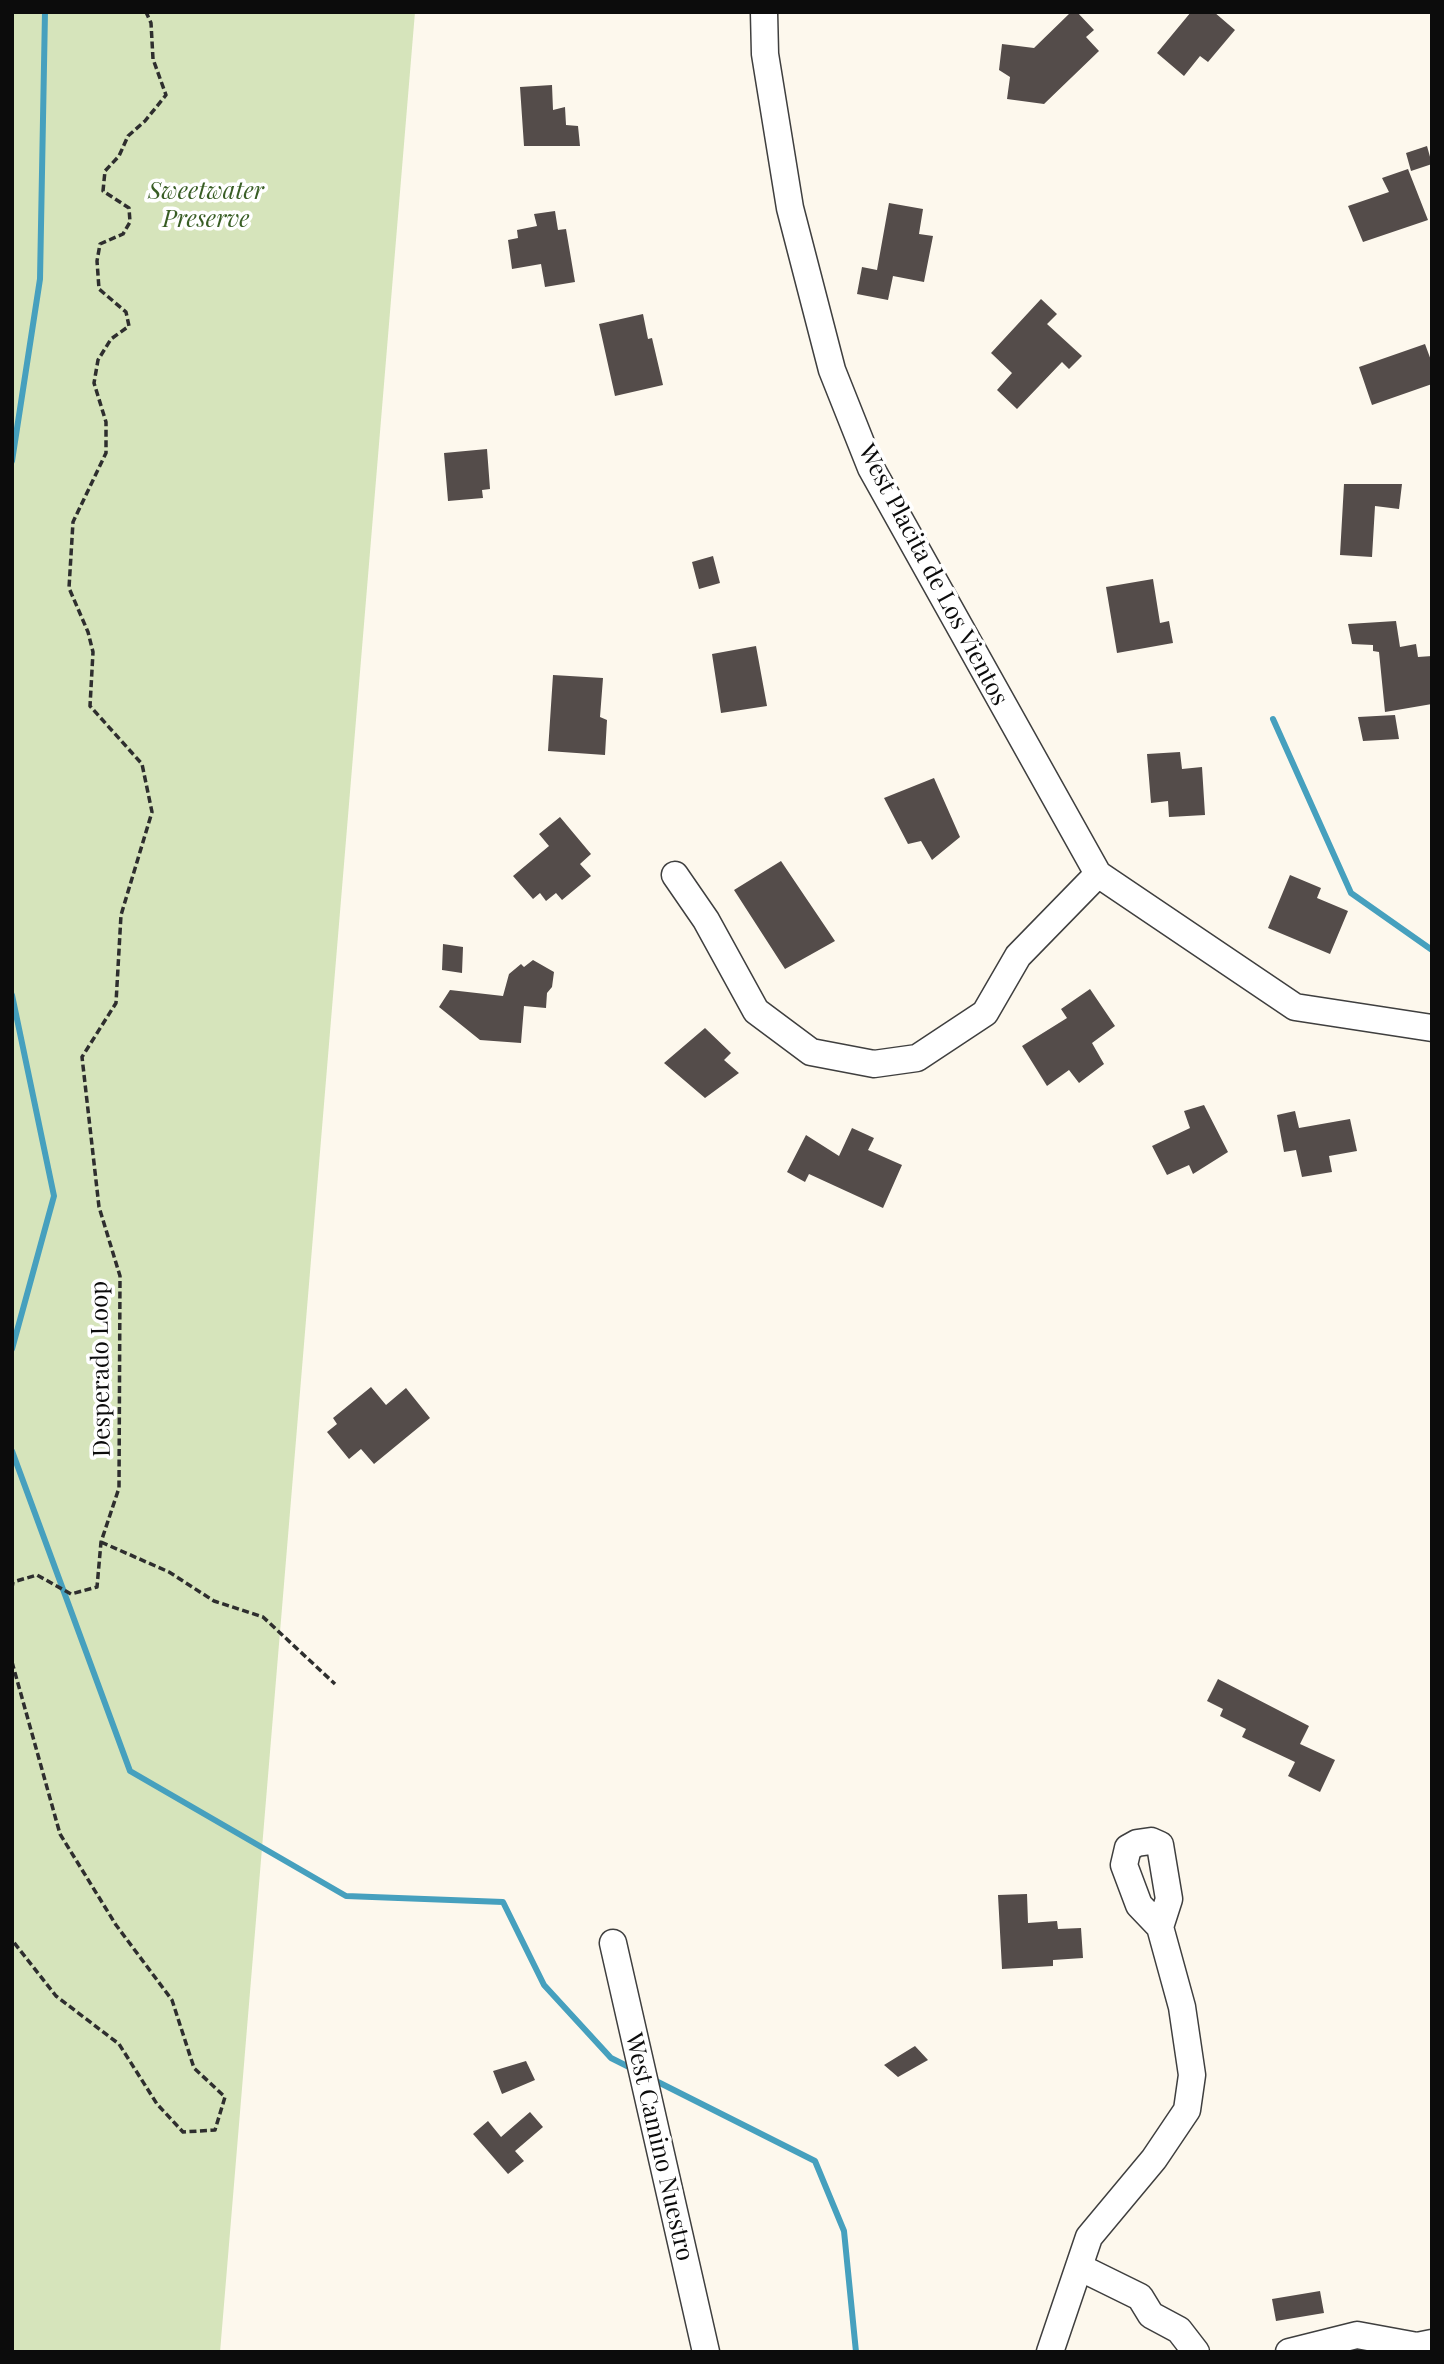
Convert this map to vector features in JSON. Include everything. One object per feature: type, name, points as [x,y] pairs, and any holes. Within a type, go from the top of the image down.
[{"type":"street","name":"West Placita de Los Vientos","points":[[764,12],[765,54],[790,208],[832,370],[871,468],[1098,874]]},
{"type":"street","points":[[675,875],[706,920],[756,1011],[811,1052],[874,1065],[917,1058],[985,1013],[1018,956],[1098,874],[1295,1007],[1432,1028]]},
{"type":"street","points":[[1050,2352],[1089,2237],[1154,2159],[1187,2110],[1192,2075],[1182,2007],[1160,1927]]},
{"type":"street","name":"West Camino Nuestro","points":[[613,1943],[706,2352]]},
{"type":"street","points":[[1079,2267],[1140,2297],[1151,2315],[1179,2330],[1196,2352]]},
{"type":"street","points":[[1289,2352],[1357,2335],[1417,2346],[1432,2343]]},
{"type":"path","name":"Desperado Loop","points":[[12,1588],[13,1582],[37,1575],[71,1594],[97,1587],[101,1542],[119,1488],[120,1276],[99,1207],[82,1057],[116,1003],[121,915],[152,812],[142,764],[90,706],[93,652],[88,632],[69,588],[73,522],[106,453],[106,422],[94,383],[98,360],[111,340],[129,326],[126,312],[99,289],[97,261],[100,244],[123,234],[130,222],[129,208],[103,191],[105,171],[119,156],[128,136],[145,121],[166,95],[153,59],[151,23],[146,12]]},
{"type":"path","points":[[101,1542],[169,1572],[214,1601],[263,1617],[335,1684]]},
{"type":"path","points":[[12,1662],[60,1834],[116,1925],[172,2000],[194,2068],[225,2097],[215,2130],[183,2132],[157,2104],[119,2044],[56,1996],[12,1940]]},
{"type":"green space","name":"Sweetwater Preserve","points":[[12,12],[415,12],[220,2352],[12,2352]]},
{"type":"building","points":[[1071,12],[1077,12],[1094,30],[1086,37],[1099,51],[1044,104],[1007,99],[1010,77],[999,70],[1002,44],[1034,48]]},
{"type":"building","points":[[1191,12],[1214,12],[1235,30],[1208,62],[1200,56],[1184,76],[1157,53]]},
{"type":"building","points":[[552,85],[553,110],[565,107],[566,125],[578,126],[580,146],[524,146],[520,87]]},
{"type":"building","points":[[1427,146],[1432,164],[1411,171],[1406,153]]},
{"type":"building","points":[[1408,169],[1428,220],[1363,242],[1348,206],[1389,192],[1382,178]]},
{"type":"building","points":[[889,203],[923,209],[919,234],[933,236],[924,282],[893,276],[888,300],[857,294],[862,267],[877,270]]},
{"type":"building","points":[[555,211],[558,230],[566,229],[575,282],[545,287],[541,264],[512,269],[508,240],[518,238],[517,230],[537,226],[534,214]]},
{"type":"building","points":[[1041,299],[1057,314],[1047,324],[1082,356],[1069,369],[1062,362],[1017,409],[997,390],[1012,373],[991,353]]},
{"type":"building","points":[[643,314],[648,339],[652,338],[663,385],[615,396],[599,324]]},
{"type":"building","points":[[1425,344],[1432,363],[1432,384],[1372,405],[1359,367]]},
{"type":"building","points":[[487,449],[490,489],[482,490],[483,498],[448,501],[444,453]]},
{"type":"building","points":[[1344,484],[1402,484],[1399,509],[1375,506],[1372,557],[1340,555]]},
{"type":"building","points":[[713,556],[720,583],[699,589],[692,562]]},
{"type":"building","points":[[1153,579],[1160,623],[1169,621],[1173,643],[1117,653],[1106,587]]},
{"type":"building","points":[[1396,621],[1400,647],[1416,644],[1418,657],[1432,656],[1432,704],[1385,712],[1379,652],[1373,651],[1373,645],[1352,644],[1348,624]]},
{"type":"building","points":[[756,646],[767,706],[721,713],[712,654]]},
{"type":"building","points":[[553,675],[603,678],[600,717],[607,720],[605,755],[548,751]]},
{"type":"building","points":[[1395,715],[1399,739],[1363,741],[1358,717]]},
{"type":"building","points":[[1180,752],[1182,769],[1202,767],[1205,815],[1169,817],[1168,801],[1151,803],[1147,754]]},
{"type":"building","points":[[934,778],[960,837],[932,860],[921,841],[908,844],[884,798]]},
{"type":"building","points":[[560,817],[591,854],[580,864],[591,876],[562,900],[556,893],[546,901],[540,893],[533,899],[513,876],[549,846],[539,834]]},
{"type":"building","points":[[781,861],[835,941],[785,969],[734,890]]},
{"type":"building","points":[[1290,875],[1321,888],[1317,898],[1348,911],[1330,954],[1268,928]]},
{"type":"building","points":[[443,944],[463,947],[462,973],[442,970]]},
{"type":"building","points":[[533,960],[554,972],[552,987],[547,993],[546,1008],[524,1006],[521,1043],[480,1040],[439,1007],[450,990],[503,996],[509,974],[521,964],[524,967]]},
{"type":"building","points":[[1090,989],[1115,1026],[1092,1043],[1104,1064],[1079,1083],[1069,1070],[1047,1086],[1022,1046],[1067,1018],[1061,1009]]},
{"type":"building","points":[[705,1028],[731,1053],[724,1060],[739,1073],[705,1098],[664,1063]]},
{"type":"building","points":[[1204,1105],[1228,1152],[1193,1174],[1189,1165],[1167,1175],[1152,1146],[1190,1128],[1184,1111]]},
{"type":"building","points":[[1295,1111],[1299,1128],[1350,1119],[1357,1151],[1329,1156],[1332,1172],[1302,1177],[1296,1150],[1284,1152],[1277,1115]]},
{"type":"building","points":[[852,1128],[874,1138],[868,1150],[902,1165],[883,1208],[809,1174],[805,1182],[787,1172],[806,1135],[839,1156]]},
{"type":"building","points":[[371,1387],[386,1405],[406,1388],[430,1418],[374,1464],[361,1449],[349,1459],[327,1432],[337,1424],[333,1418]]},
{"type":"building","points":[[1218,1679],[1309,1726],[1300,1744],[1335,1760],[1320,1792],[1288,1776],[1295,1762],[1242,1737],[1246,1729],[1220,1716],[1223,1709],[1207,1701]]},
{"type":"building","points":[[1027,1894],[1028,1923],[1057,1921],[1058,1929],[1081,1928],[1083,1958],[1053,1960],[1053,1966],[1002,1969],[998,1895]]},
{"type":"building","points":[[915,2046],[928,2060],[898,2077],[884,2065]]},
{"type":"building","points":[[526,2061],[535,2080],[502,2094],[493,2071]]},
{"type":"building","points":[[530,2112],[543,2127],[515,2151],[524,2161],[508,2174],[473,2134],[488,2121],[501,2137]]},
{"type":"building","points":[[1320,2291],[1324,2313],[1276,2321],[1272,2299]]},
{"type":"waterway","points":[[12,461],[40,279],[45,12]]},
{"type":"waterway","points":[[1273,719],[1351,893],[1432,950]]},
{"type":"waterway","points":[[12,995],[54,1196],[12,1349]]},
{"type":"waterway","points":[[12,1451],[130,1771],[346,1896],[503,1902],[544,1985],[611,2058],[633,2069]]},
{"type":"waterway","points":[[652,2079],[815,2161],[844,2231],[856,2352]]}]
